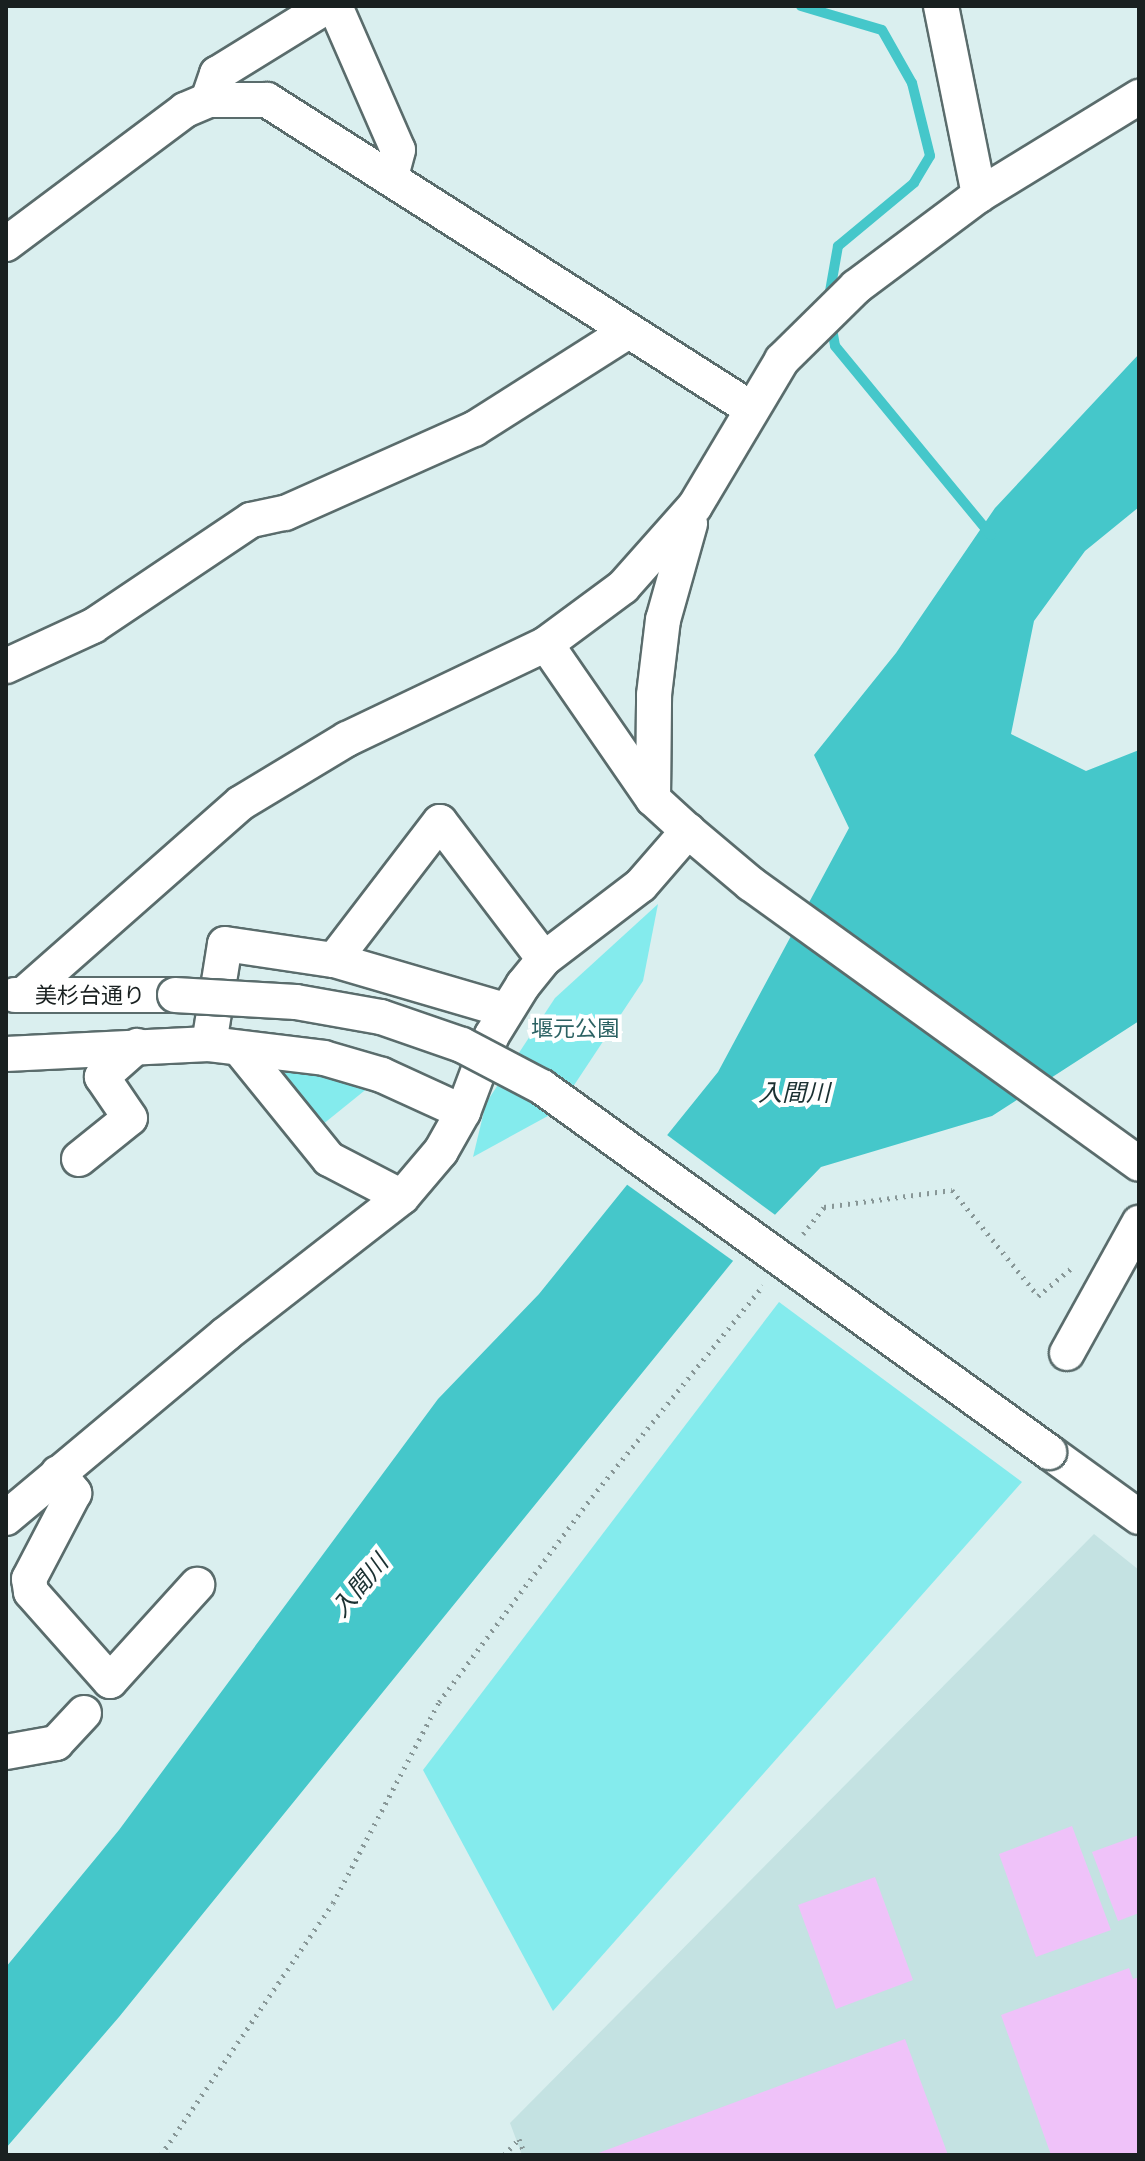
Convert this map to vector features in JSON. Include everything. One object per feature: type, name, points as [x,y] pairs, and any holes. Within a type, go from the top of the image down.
[{"type":"street","points":[[208,100],[217,74],[327,6]]},
{"type":"street","points":[[335,6],[398,150],[391,177]]},
{"type":"street","points":[[941,6],[979,195]]},
{"type":"street","points":[[14,996],[241,803],[291,769],[546,644],[623,587],[695,506],[750,408],[782,360],[848,295],[979,195],[1139,97]]},
{"type":"street","points":[[6,244],[128,149],[208,100],[267,100],[750,408]]},
{"type":"street","points":[[6,666],[93,626],[251,520],[285,513],[474,429],[627,332]]},
{"type":"street","points":[[653,799],[654,695],[663,620],[695,506]]},
{"type":"street","points":[[546,644],[653,799],[688,831],[751,884],[1139,1164]]},
{"type":"street","points":[[334,960],[440,822],[544,959]]},
{"type":"street","points":[[6,1518],[402,1197],[441,1151],[463,1112],[505,1010],[544,959],[641,885],[688,831]]},
{"type":"street","points":[[402,1197],[329,1159],[224,1046],[225,944],[334,960],[505,1010]]},
{"type":"street","name":"美杉台通り","points":[[14,996],[175,995],[296,1002],[381,1017],[462,1045],[542,1087],[1139,1517]]},
{"type":"street","points":[[6,1054],[137,1046],[224,1046],[338,1063],[382,1075],[463,1112]]},
{"type":"street","points":[[79,1159],[130,1118],[102,1077],[137,1046]]},
{"type":"street","points":[[1067,1353],[1139,1223]]},
{"type":"street","points":[[58,1473],[74,1493],[29,1579],[31,1592],[110,1681],[197,1585]]},
{"type":"street","points":[[6,1751],[56,1743],[84,1713]]},
{"type":"path","points":[[796,1243],[824,1207],[952,1190],[1038,1296],[1083,1259]]},
{"type":"path","points":[[161,2155],[333,1903],[439,1702],[592,1497],[767,1280]]},
{"type":"path","points":[[504,2155],[519,2139],[525,2155]]},
{"type":"shaded area","points":[[1094,1534],[1139,1570],[1139,2155],[522,2155],[510,2123]]},
{"type":"green space","name":"堰元公園","points":[[658,904],[643,981],[557,1111],[473,1157],[486,1103],[555,998]]},
{"type":"green space","points":[[266,1061],[369,1087],[322,1125]]},
{"type":"green space","points":[[779,1302],[1022,1482],[553,2011],[423,1770]]},
{"type":"water","name":"入間川","points":[[1139,354],[1139,507],[1085,551],[1034,621],[1011,734],[1086,771],[1139,750],[1139,1021],[992,1116],[821,1167],[746,1245],[119,2017],[6,2148],[6,1967],[119,1830],[438,1399],[539,1294],[718,1072],[849,828],[814,755],[896,653],[995,508]]},
{"type":"pier","points":[[663,1132],[778,1217],[736,1263],[622,1181]]},
{"type":"building","points":[[1072,1826],[1111,1930],[1036,1957],[999,1854]]},
{"type":"building","points":[[1139,1835],[1139,1913],[1118,1921],[1092,1852]]},
{"type":"building","points":[[875,1877],[913,1980],[836,2009],[798,1905]]},
{"type":"building","points":[[1129,1968],[1133,1979],[1139,1977],[1139,2155],[1051,2155],[1001,2015]]},
{"type":"building","points":[[905,2039],[948,2155],[593,2155]]},
{"type":"waterway","points":[[801,6],[882,30],[912,83],[930,156],[914,183],[838,246],[828,303]]},
{"type":"waterway","points":[[831,323],[835,346],[991,535]]}]
